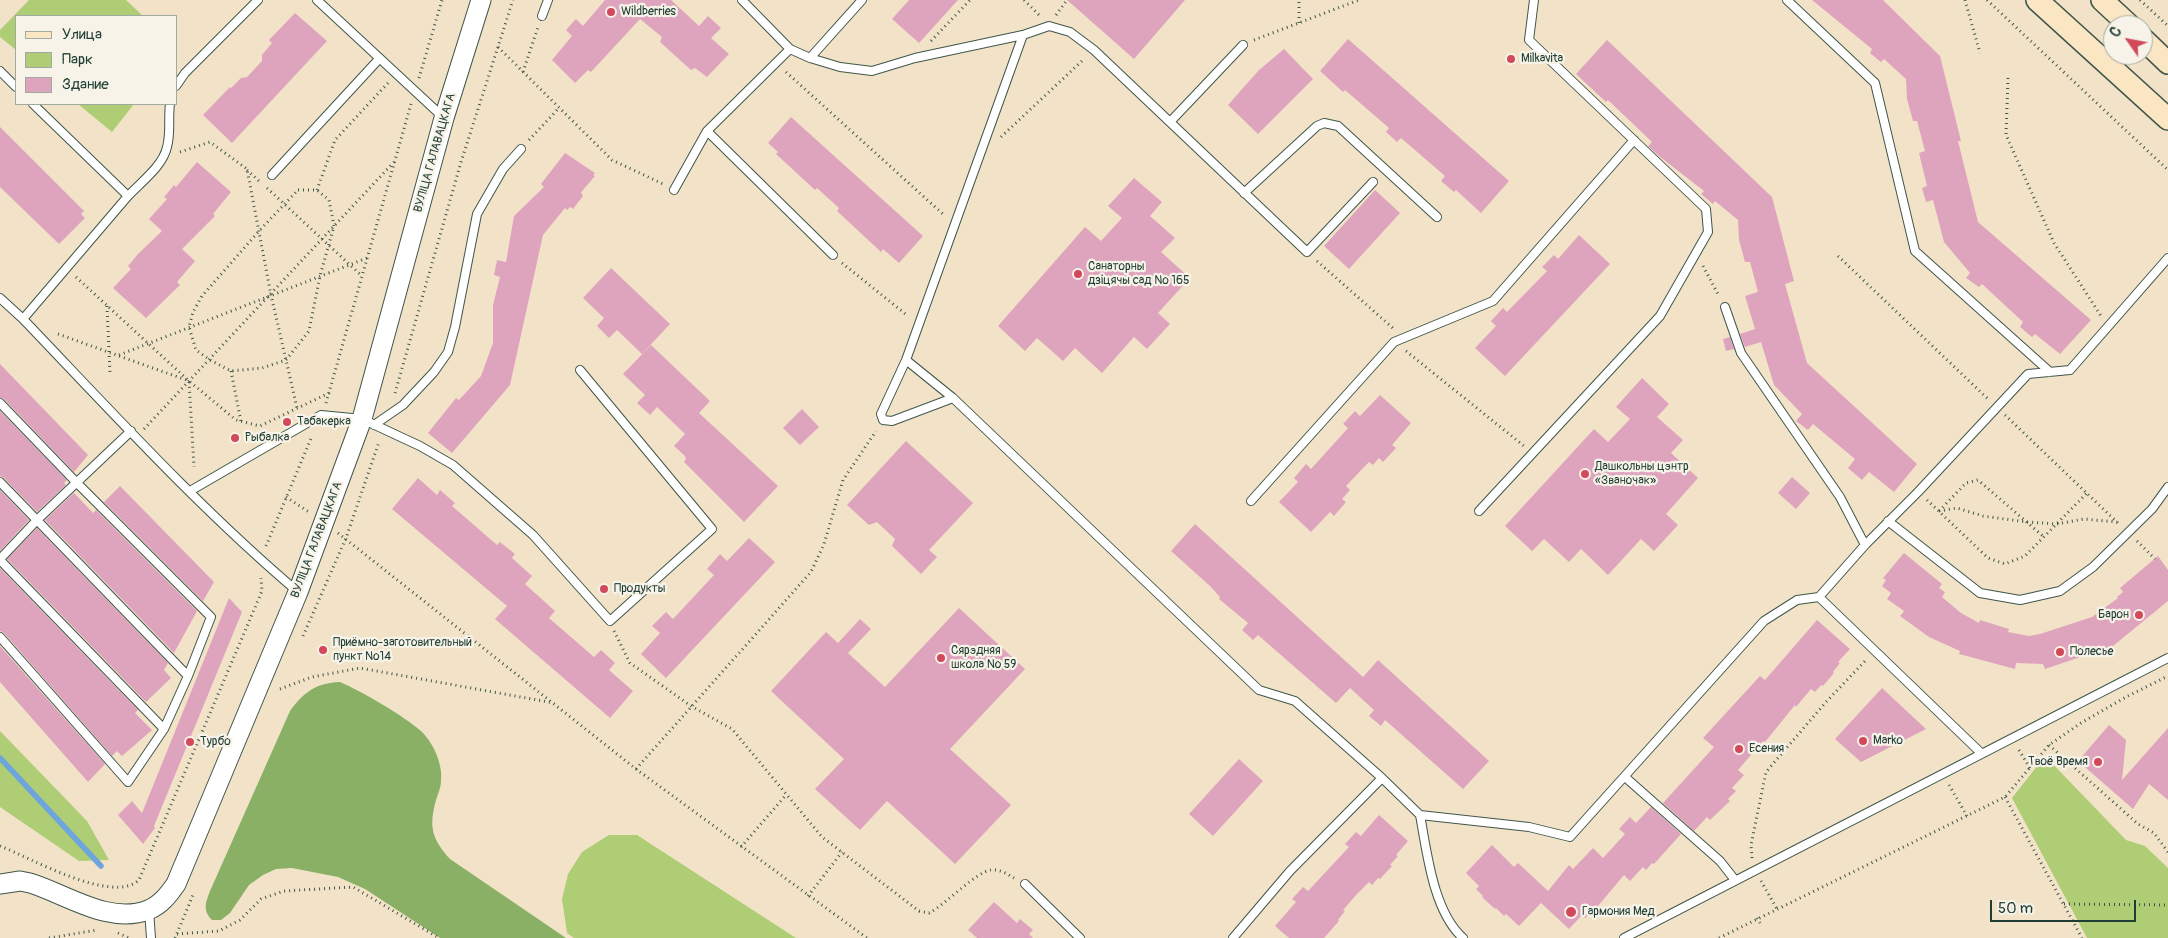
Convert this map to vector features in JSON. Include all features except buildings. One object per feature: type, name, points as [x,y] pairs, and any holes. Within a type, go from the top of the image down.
[{"type":"main road","points":[[2037,0],[2168,119]]},
{"type":"main road","points":[[2102,0],[2118,15]]},
{"type":"main road","points":[[2153,49],[2168,63]]},
{"type":"street","name":"ВУЛІЦА ГАЛАВАЦКАГА","points":[[0,884],[20,881],[30,883],[113,913],[129,914],[149,910],[166,898],[176,884],[189,858],[298,592],[324,523],[368,422],[444,118],[481,0]]},
{"type":"lane","points":[[178,83],[185,73],[258,0]]},
{"type":"lane","points":[[317,0],[444,118]]},
{"type":"lane","points":[[542,16],[548,0]]},
{"type":"lane","points":[[742,0],[790,49],[810,58],[840,67],[872,71],[915,58],[1023,34],[1049,26],[1070,32],[1094,50],[1307,252],[1373,182]]},
{"type":"lane","points":[[810,58],[862,0]]},
{"type":"lane","points":[[1479,511],[1660,316],[1708,232],[1706,209],[1529,40],[1534,0]]},
{"type":"lane","points":[[1787,0],[1875,83],[1915,251],[2050,372]]},
{"type":"lane","points":[[953,398],[892,421],[883,420],[882,409],[906,360],[953,224],[1023,34]]},
{"type":"lane","points":[[1170,122],[1243,45]]},
{"type":"lane","points":[[674,190],[707,131],[790,49]]},
{"type":"lane","points":[[272,175],[379,59]]},
{"type":"lane","points":[[0,71],[15,86]]},
{"type":"lane","points":[[35,105],[128,196]]},
{"type":"lane","points":[[23,319],[128,196],[164,157],[168,146],[170,105]]},
{"type":"lane","points":[[1244,193],[1317,126],[1332,123],[1338,126],[1437,217]]},
{"type":"lane","points":[[707,131],[833,255]]},
{"type":"lane","points":[[1251,501],[1394,342],[1493,301],[1634,140]]},
{"type":"lane","points":[[368,422],[403,405],[434,372],[448,352],[455,327],[477,214],[488,191],[503,168],[521,149]]},
{"type":"lane","points":[[1420,815],[1529,827],[1570,837],[1764,620],[1796,600],[1819,597],[1865,545],[1918,492],[1996,406],[2028,374],[2070,370],[2168,258]]},
{"type":"lane","points":[[0,298],[23,319],[190,491],[260,560],[298,592]]},
{"type":"lane","points":[[1725,307],[1741,353],[1840,497],[1865,545]]},
{"type":"lane","points":[[906,360],[953,398],[1259,690],[1295,701],[1382,778],[1420,815],[1440,903],[1463,938]]},
{"type":"lane","points":[[190,491],[321,415],[368,422],[420,446],[453,465],[533,535],[610,621],[712,529],[580,370]]},
{"type":"lane","points":[[0,402],[77,483],[211,617],[188,676],[164,729],[128,782],[0,637]]},
{"type":"lane","points":[[134,434],[77,483],[0,559],[164,729]]},
{"type":"lane","points":[[0,482],[188,676]]},
{"type":"lane","points":[[1888,521],[1980,593],[2020,600],[2060,591],[2093,567],[2152,509],[2168,486]]},
{"type":"lane","points":[[1819,597],[1981,754]]},
{"type":"lane","points":[[1624,938],[2168,658]]},
{"type":"lane","points":[[1625,777],[1720,861],[1734,880]]},
{"type":"lane","points":[[1232,938],[1290,872],[1382,778]]},
{"type":"lane","points":[[1025,884],[1080,938]]},
{"type":"lane","points":[[149,910],[151,938]]},
{"type":"path","points":[[0,846],[90,885],[107,888],[132,887],[139,880],[262,591],[260,560],[329,392],[442,0]]},
{"type":"path","points":[[915,58],[970,0]]},
{"type":"path","points":[[1024,0],[1049,26]]},
{"type":"path","points":[[1299,0],[1299,23]]},
{"type":"path","points":[[1243,45],[1359,0]]},
{"type":"path","points":[[1965,0],[1980,53]]},
{"type":"path","points":[[1987,0],[2168,170]]},
{"type":"path","points":[[2140,0],[2168,26]]},
{"type":"path","points":[[523,72],[542,16]]},
{"type":"path","points":[[498,47],[612,160],[674,190]]},
{"type":"path","points":[[976,161],[1094,50]]},
{"type":"path","points":[[776,63],[953,224]]},
{"type":"path","points":[[317,190],[335,140],[396,74]]},
{"type":"path","points":[[2008,78],[2006,135],[2054,243],[2109,327]]},
{"type":"path","points":[[521,149],[559,108]]},
{"type":"path","points":[[164,157],[210,142],[246,169],[362,276]]},
{"type":"path","points":[[134,434],[189,382],[395,161]]},
{"type":"path","points":[[246,169],[271,294],[297,408]]},
{"type":"path","points":[[298,190],[317,190],[329,200],[334,226],[320,276],[309,331],[286,360],[262,368],[231,371],[210,360],[196,350],[189,327],[193,312],[202,296],[298,190]]},
{"type":"path","points":[[1307,252],[1404,338]]},
{"type":"path","points":[[1696,252],[1725,307]]},
{"type":"path","points":[[833,255],[918,324]]},
{"type":"path","points":[[1838,256],[2155,559]]},
{"type":"path","points":[[119,355],[271,294],[368,258]]},
{"type":"path","points":[[67,268],[189,382],[236,420],[260,426],[329,392]]},
{"type":"path","points":[[107,306],[110,373]]},
{"type":"path","points":[[58,334],[189,382]]},
{"type":"path","points":[[1394,342],[1532,453]]},
{"type":"path","points":[[231,371],[241,422]]},
{"type":"path","points":[[189,382],[194,467]]},
{"type":"path","points":[[636,769],[810,572],[824,544],[843,480],[883,420]]},
{"type":"path","points":[[1939,511],[1966,483],[1978,480],[2044,537]]},
{"type":"path","points":[[1918,492],[1988,558],[2005,564],[2025,556],[2087,493]]},
{"type":"path","points":[[286,497],[360,548],[636,769],[867,938]]},
{"type":"path","points":[[1939,511],[1957,508],[1983,516],[2057,524],[2084,519],[2118,522]]},
{"type":"path","points":[[610,621],[630,663],[691,706],[732,729],[822,837],[919,911],[929,914],[940,908],[981,873],[991,870],[1003,872],[1025,884]]},
{"type":"path","points":[[1752,861],[1751,845],[1766,772],[1826,702],[1868,658]]},
{"type":"path","points":[[280,689],[312,677],[360,668],[555,703]]},
{"type":"path","points":[[1719,938],[2005,797],[2049,745],[2081,723],[2168,676]]},
{"type":"path","points":[[2049,745],[2138,824],[2154,833],[2168,852]]},
{"type":"path","points":[[2019,750],[2030,768]]},
{"type":"path","points":[[1949,784],[1967,816]]},
{"type":"path","points":[[741,847],[786,794]]},
{"type":"path","points":[[2005,797],[2082,938]]},
{"type":"path","points":[[808,896],[842,852]]},
{"type":"path","points":[[1760,880],[1776,909]]},
{"type":"path","points":[[177,934],[219,931],[240,920],[261,899],[284,891],[353,887],[439,938]]},
{"type":"path","points":[[2064,904],[2168,905]]},
{"type":"path","points":[[1757,918],[1760,923]]},
{"type":"path","points":[[49,938],[105,929]]},
{"type":"path","points":[[114,938],[115,932],[128,938]]},
{"type":"green space","points":[[29,0],[126,0],[142,15],[15,15],[15,49],[0,37],[0,30]]},
{"type":"green space","points":[[79,105],[133,105],[112,132]]},
{"type":"green space","points":[[340,682],[395,712],[422,732],[430,742],[441,768],[440,786],[433,817],[433,831],[439,845],[450,859],[566,938],[440,938],[365,889],[338,877],[292,868],[276,869],[263,875],[249,885],[230,913],[221,920],[212,920],[206,909],[206,902],[210,891],[290,711],[311,690],[324,684]]},
{"type":"green space","points":[[0,731],[87,821],[109,860],[79,861],[0,807]]},
{"type":"green space","points":[[2045,756],[2126,840],[2145,846],[2168,868],[2168,938],[2087,938],[2012,798]]},
{"type":"green space","points":[[609,835],[637,835],[796,938],[574,938],[567,933],[562,899],[568,874],[582,852]]},
{"type":"waterway","points":[[0,758],[101,866]]},
{"type":"place","name":"Wildberries","points":[[611,12]]},
{"type":"place","name":"Milkavita","points":[[1511,59]]},
{"type":"place","name":"Санаторны дзіцячы сад № 165","points":[[1078,274]]},
{"type":"place","name":"Табакерка","points":[[287,422]]},
{"type":"place","name":"Рыбалка","points":[[235,438]]},
{"type":"place","name":"Дашкольны цэнтр «Званочак»","points":[[1585,474]]},
{"type":"place","name":"Продукты","points":[[604,589]]},
{"type":"place","name":"Барон","points":[[2139,615]]},
{"type":"place","name":"Приёмно-заготовительный пункт №14","points":[[323,650]]},
{"type":"place","name":"Полесье","points":[[2060,652]]},
{"type":"place","name":"Сярэдняя школа № 59","points":[[941,658]]},
{"type":"place","name":"Marko","points":[[1863,741]]},
{"type":"place","name":"Турбо","points":[[190,742]]},
{"type":"place","name":"Есения","points":[[1739,749]]},
{"type":"place","name":"Твоё Время","points":[[2098,762]]},
{"type":"place","name":"Гармония Мед","points":[[1571,912]]}]
